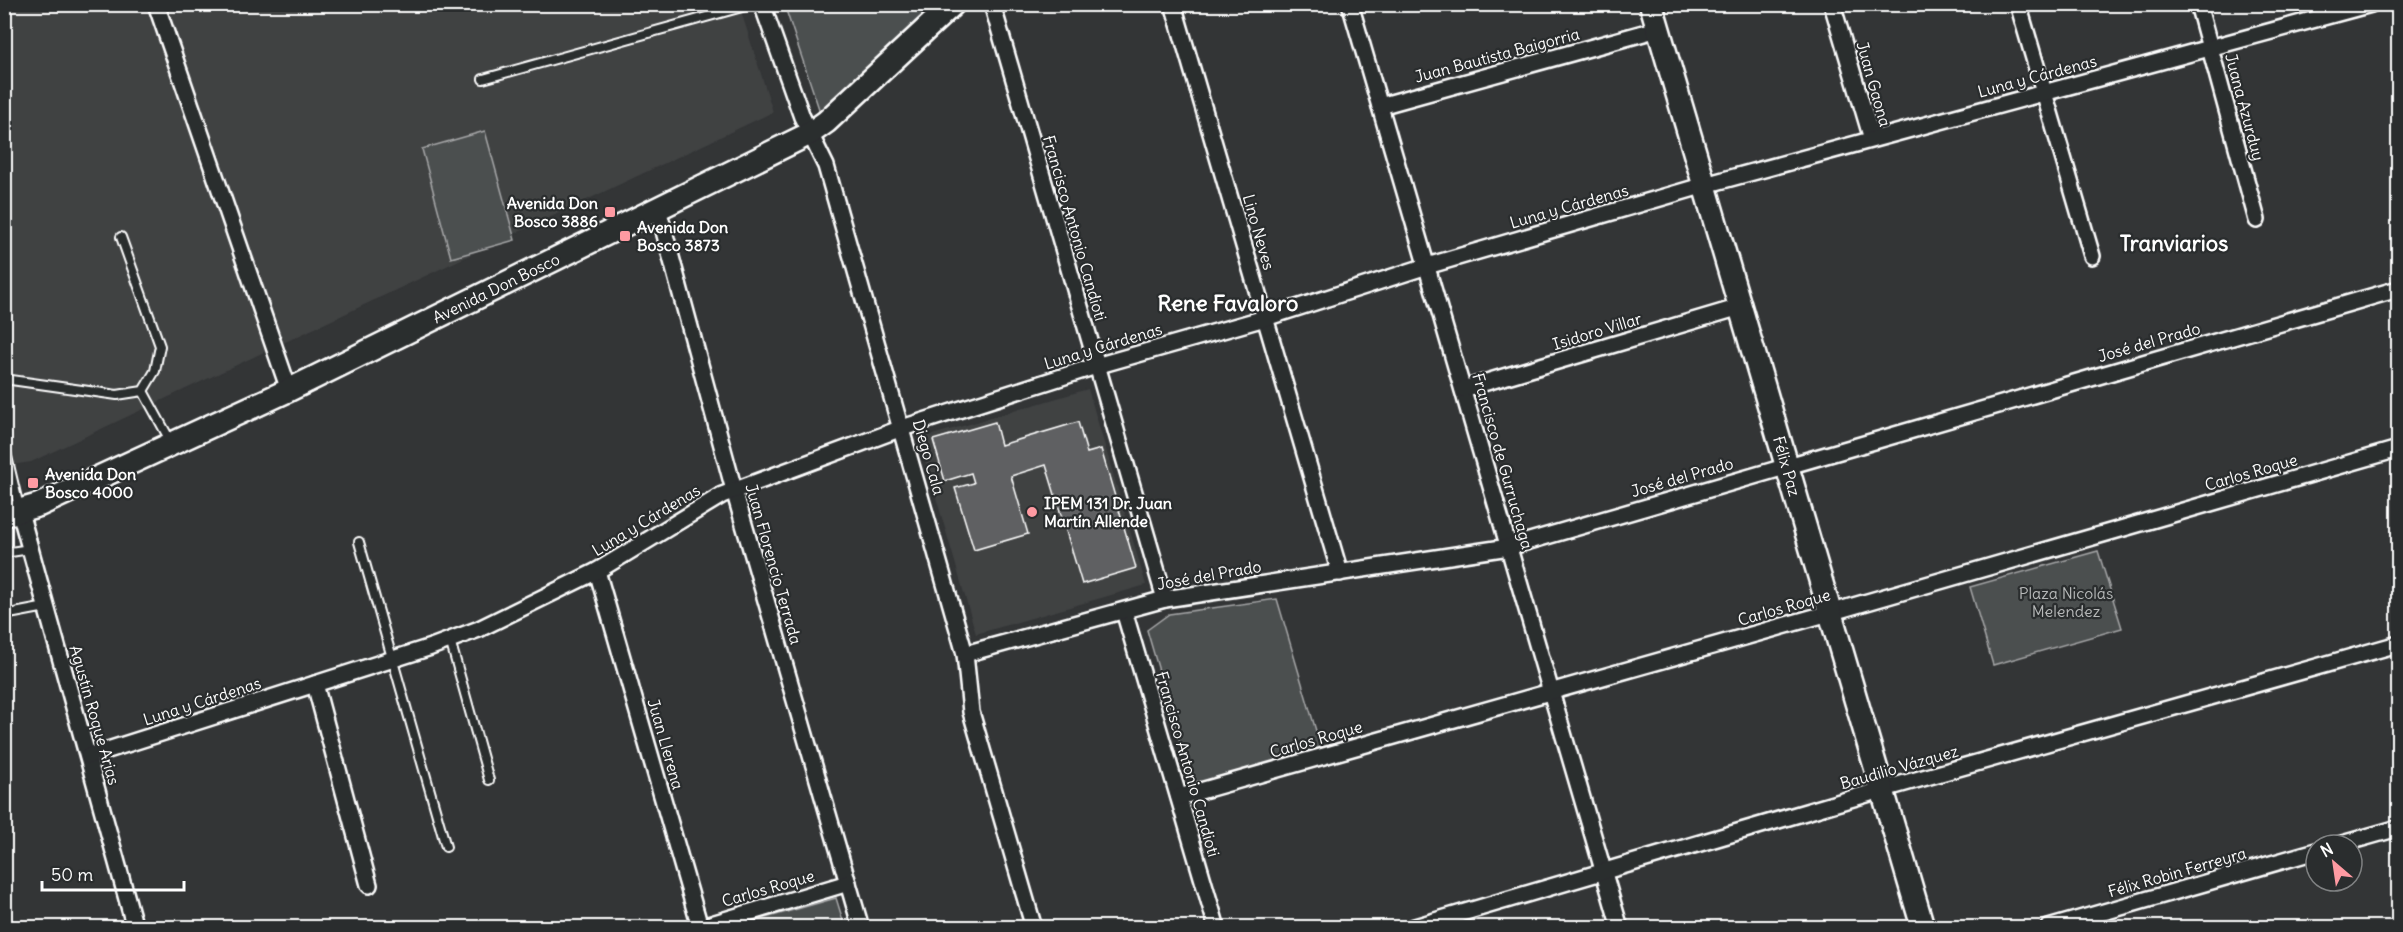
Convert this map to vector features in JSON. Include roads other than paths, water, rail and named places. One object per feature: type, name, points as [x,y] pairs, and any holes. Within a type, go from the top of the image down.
[{"type":"main road","name":"Avenida Don Bosco","points":[[12,514],[289,390],[809,134],[833,115],[953,4]]},
{"type":"main road","name":"Félix Paz","points":[[1651,4],[1923,927]]},
{"type":"street","points":[[156,4],[289,390]]},
{"type":"street","name":"Diego Cala","points":[[762,4],[809,134],[826,166],[965,654],[971,712],[1034,927]]},
{"type":"street","name":"Francisco Antonio Candioti","points":[[993,4],[1165,599]]},
{"type":"street","name":"Lino Neves","points":[[1173,4],[1340,573]]},
{"type":"street","name":"Francisco de Gurruchaga","points":[[1350,4],[1620,927]]},
{"type":"street","name":"Juan Gaona","points":[[1832,4],[1872,139]]},
{"type":"street","points":[[2018,4],[2092,256]]},
{"type":"street","name":"Juana Azurduy","points":[[2198,4],[2257,220]]},
{"type":"street","name":"Luna y Cárdenas","points":[[89,756],[450,640],[504,617],[597,571],[708,503],[734,490],[902,428],[1096,366],[1265,318],[1427,266],[1705,185],[2371,4]]},
{"type":"street","name":"Juan Bautista Baigorria","points":[[1380,106],[1658,29]]},
{"type":"street","name":"Juan Florencio Terrada","points":[[658,209],[734,490],[861,927]]},
{"type":"street","name":"José del Prado","points":[[965,654],[1165,599],[1509,547],[2398,289]]},
{"type":"street","name":"Isidoro Villar","points":[[1463,389],[1740,307]]},
{"type":"street","name":"Carlos Roque","points":[[1179,797],[1829,613],[2398,448]]},
{"type":"street","name":"Agustín Roque Arias","points":[[12,514],[30,549],[135,927]]},
{"type":"street","name":"Juan Llerena","points":[[597,571],[699,927]]},
{"type":"street","name":"Francisco Antonio Candioti","points":[[1124,611],[1217,927]]},
{"type":"street","name":"Baudilio Vázquez","points":[[1411,927],[1884,789],[2398,644]]},
{"type":"street","points":[[315,684],[369,885]]},
{"type":"street","points":[[2364,838],[2398,828]]},
{"type":"street","name":"Félix Robin Ferreyra","points":[[2048,927],[2304,854]]},
{"type":"street","name":"Carlos Roque","points":[[699,927],[848,883]]},
{"type":"lane","points":[[483,79],[753,4]]},
{"type":"lane","points":[[121,237],[160,346],[154,371],[143,391]]},
{"type":"lane","points":[[4,379],[117,395],[143,391]]},
{"type":"lane","points":[[143,391],[172,444]]},
{"type":"lane","points":[[4,444],[12,514]]},
{"type":"lane","points":[[359,542],[394,658],[446,847]]},
{"type":"lane","points":[[4,554],[30,549]]},
{"type":"lane","points":[[4,615],[46,607]]},
{"type":"lane","points":[[450,640],[489,780]]},
{"type":"place","name":"Avenida Don Bosco 3886","points":[[610,212]]},
{"type":"place","name":"Avenida Don Bosco 3873","points":[[625,236]]},
{"type":"place","name":"Avenida Don Bosco 4000","points":[[33,483]]},
{"type":"place","name":"IPEM 131 Dr. Juan Martín Allende","points":[[1032,512]]},
{"type":"district","name":"Tranviarios","points":[[2174,243]]},
{"type":"district","name":"Rene Favaloro","points":[[1228,303]]},
{"type":"park label","name":"Plaza Nicolás Melendez","points":[[2066,602]]}]
